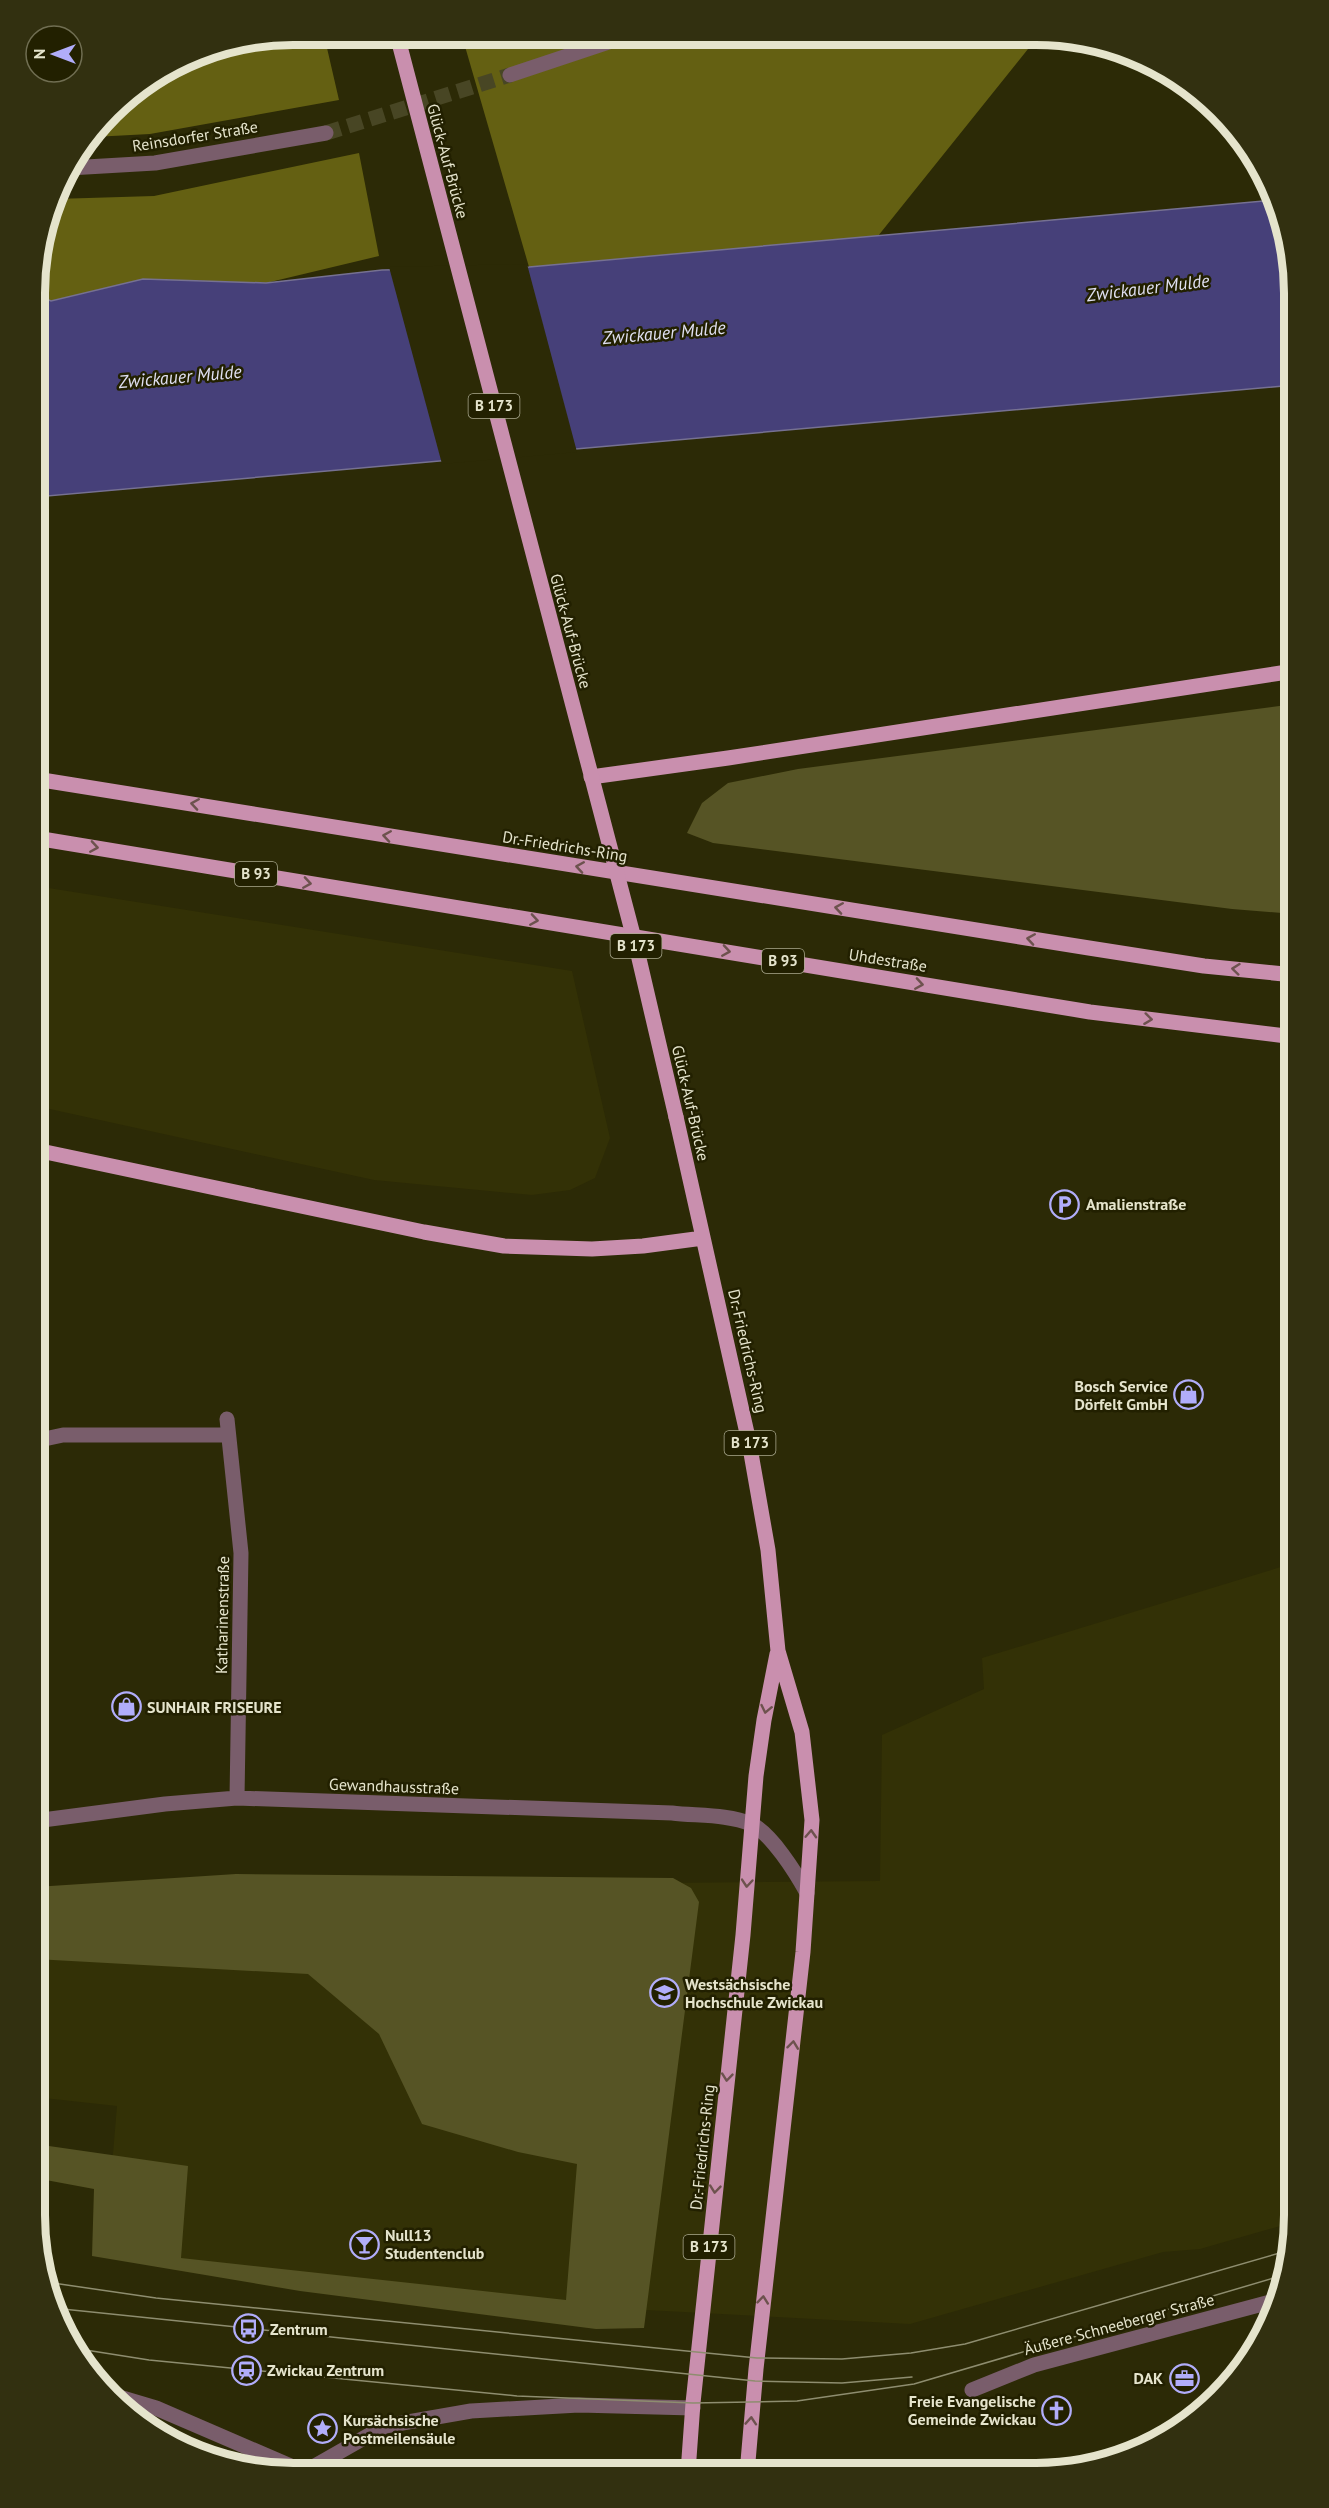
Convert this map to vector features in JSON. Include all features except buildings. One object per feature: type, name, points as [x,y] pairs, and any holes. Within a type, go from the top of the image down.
[{"type":"main road","name":"Glück-Auf-Brücke","points":[[400,45],[637,950],[703,1238]]},
{"type":"main road","points":[[591,777],[1284,672]]},
{"type":"main road","name":"Dr.-Friedrichs-Ring","points":[[45,780],[1204,966],[1284,974]]},
{"type":"main road","name":"Uhdestraße","points":[[45,839],[1090,1012],[1284,1036]]},
{"type":"main road","points":[[45,1152],[424,1232],[504,1246],[592,1249],[643,1246],[703,1238]]},
{"type":"main road","name":"Dr.-Friedrichs-Ring","points":[[703,1238],[749,1442],[768,1550],[778,1652],[802,1732],[812,1820],[803,1952],[756,2369],[748,2463]]},
{"type":"main road","name":"Dr.-Friedrichs-Ring","points":[[689,2463],[743,1935],[752,1824],[764,1719],[778,1652]]},
{"type":"street","points":[[510,75],[600,45]]},
{"type":"street","name":"Reinsdorfer Straße","points":[[79,167],[155,163],[326,133]]},
{"type":"street","name":"Katharinenstraße","points":[[45,1439],[63,1435],[227,1427],[241,1553],[237,1798]]},
{"type":"street","name":"Gewandhausstraße","points":[[45,1820],[165,1804],[237,1798],[672,1813],[729,1819],[752,1824]]},
{"type":"street","points":[[752,1824],[790,1864],[807,1893]]},
{"type":"street","name":"Äußere Schneeberger Straße","points":[[972,2390],[1034,2365],[1268,2303]]},
{"type":"street","points":[[126,2399],[156,2408],[284,2462]]},
{"type":"street","points":[[318,2463],[385,2426],[471,2411],[579,2405],[693,2408]]},
{"type":"shaded area","points":[[326,45],[339,100],[150,134],[100,137],[129,106],[142,96],[169,78],[198,64],[229,53],[260,47]]},
{"type":"shaded area","points":[[465,45],[1031,45],[878,236],[529,267]]},
{"type":"shaded area","points":[[359,153],[379,256],[266,283],[143,279],[51,301],[45,298],[50,244],[64,199],[154,196]]},
{"type":"shaded area","points":[[1284,705],[1284,913],[1232,909],[713,843],[687,833],[702,803],[728,783],[798,769]]},
{"type":"shaded area","points":[[45,887],[572,971],[610,1138],[595,1178],[570,1190],[532,1195],[374,1180],[45,1108]]},
{"type":"shaded area","name":"Westsächsische Hochschule Zwickau","points":[[1284,1566],[1283,2225],[1200,2249],[1163,2252],[910,2324],[551,2305],[105,2249],[117,2106],[45,2098],[45,1889],[880,1881],[882,1735],[984,1689],[982,1658]]},
{"type":"shaded area","points":[[236,1874],[673,1878],[691,1888],[699,1902],[644,2328],[596,2329],[300,2291],[92,2256],[94,2189],[45,2180],[45,2145],[188,2166],[181,2258],[566,2300],[577,2164],[518,2152],[422,2124],[379,2034],[308,1974],[45,1960],[45,1886]]},
{"type":"water","name":"Zwickauer Mulde","points":[[1266,201],[1276,229],[1282,260],[1284,386],[45,496],[45,298],[51,301],[143,279],[266,283],[382,270],[529,267]]},
{"type":"pier","points":[[527,264],[577,452],[442,464],[389,267]]},
{"type":"tunnel","points":[[326,133],[510,75]]},
{"type":"tram line","points":[[54,2283],[156,2298],[757,2358],[842,2359],[911,2353],[965,2344],[1281,2253]]},
{"type":"tram line","points":[[85,2350],[149,2360],[517,2396],[693,2403],[797,2401],[914,2384],[1276,2277]]},
{"type":"tram line","points":[[64,2309],[755,2381],[842,2383],[912,2377]]},
{"type":"place","name":"Amalienstraße","points":[[1065,1204]]},
{"type":"place","name":"Bosch Service Dörfelt GmbH","points":[[1189,1395]]},
{"type":"place","name":"SUNHAIR FRISEURE","points":[[126,1707]]},
{"type":"place","name":"Westsächsische Hochschule Zwickau","points":[[664,1993]]},
{"type":"place","name":"Null13 Studentenclub","points":[[364,2244]]},
{"type":"place","name":"Zentrum","points":[[249,2329]]},
{"type":"place","name":"Zwickau Zentrum","points":[[246,2370]]},
{"type":"place","name":"DAK","points":[[1184,2378]]},
{"type":"place","name":"Freie Evangelische Gemeinde Zwickau","points":[[1057,2410]]},
{"type":"place","name":"Kursächsische Postmeilensäule","points":[[322,2429]]}]
